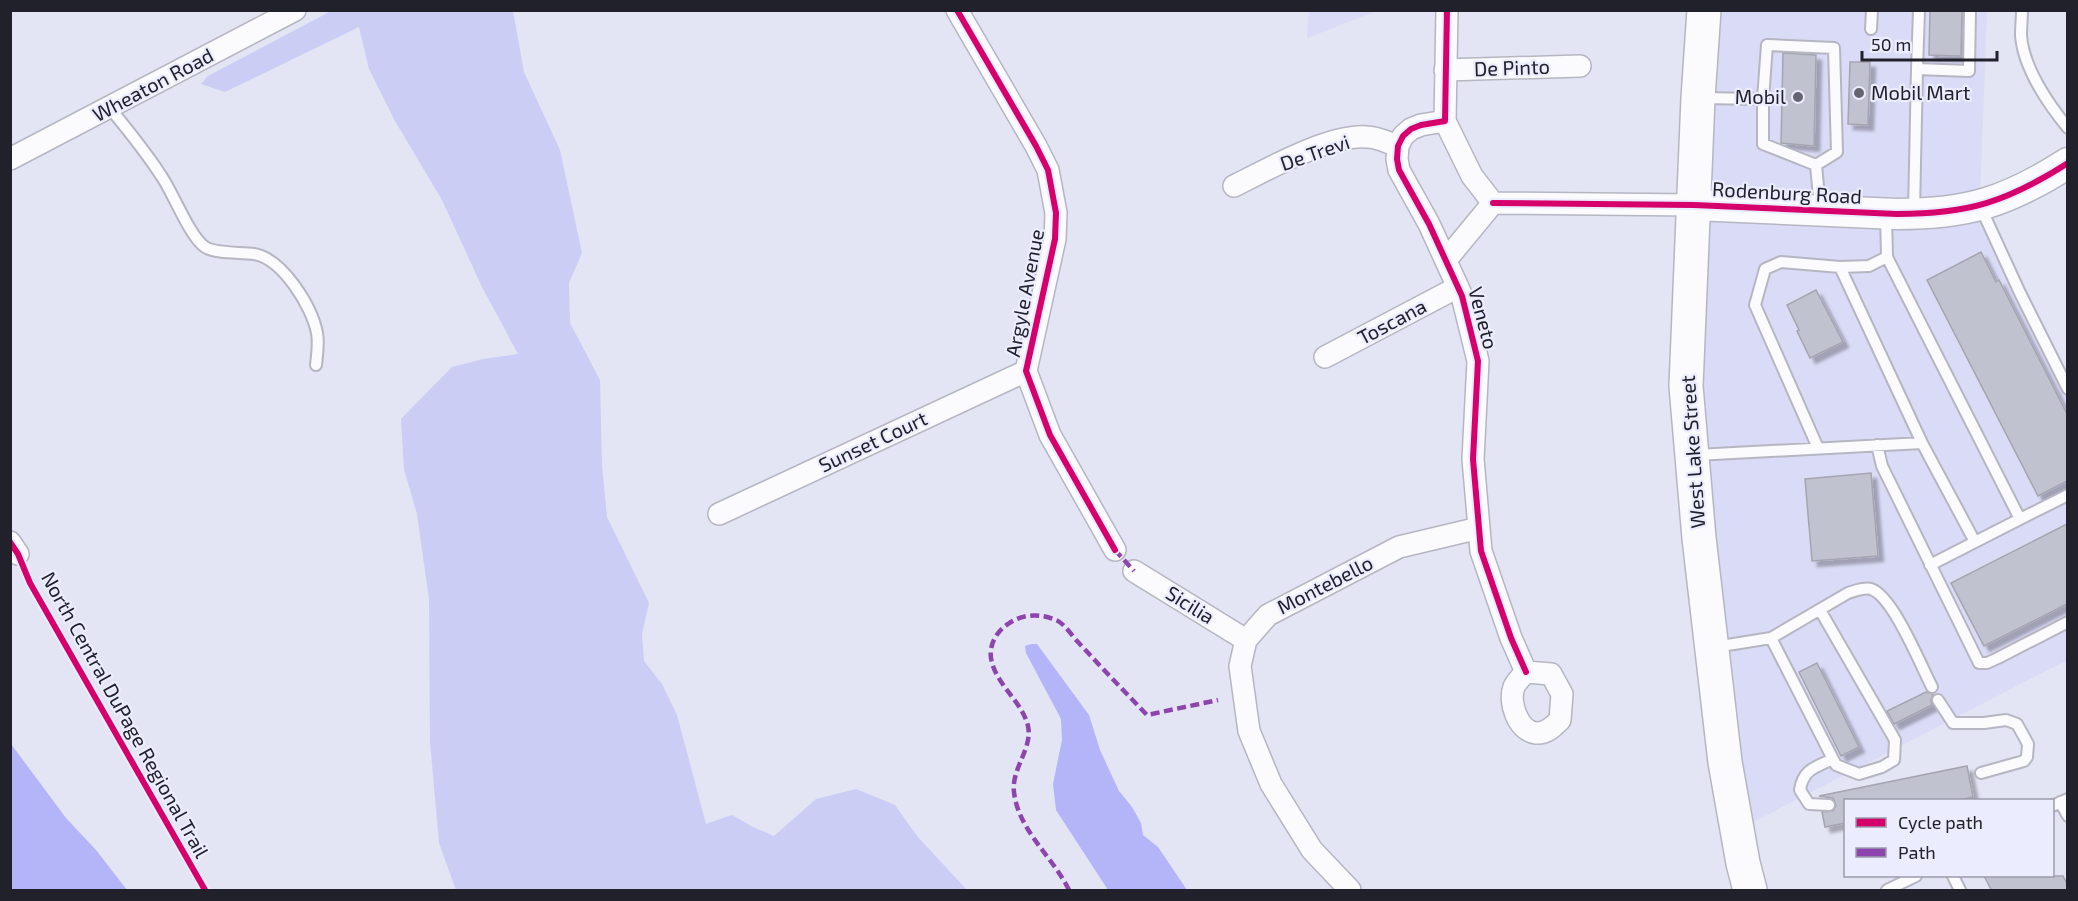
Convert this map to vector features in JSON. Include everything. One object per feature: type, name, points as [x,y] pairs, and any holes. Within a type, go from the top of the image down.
[{"type":"main road","name":"West Lake Street","points":[[1704,10],[1686,386],[1725,762],[1750,891]]},
{"type":"street","name":"Wheaton Road","points":[[10,159],[295,10]]},
{"type":"street","name":"Argyle Avenue","points":[[957,10],[1048,170],[1056,213],[1054,246],[1026,371],[1050,435],[1115,550]]},
{"type":"street","points":[[1446,260],[1493,203],[1472,176],[1445,121],[1447,10]]},
{"type":"street","name":"De Pinto","points":[[1445,70],[1580,66]]},
{"type":"street","points":[[1398,146],[1403,136],[1411,129],[1445,121]]},
{"type":"street","name":"De Trevi","points":[[1234,186],[1301,153],[1337,141],[1368,137],[1398,146]]},
{"type":"street","name":"Veneto","points":[[1398,146],[1399,170],[1429,224],[1462,296],[1478,361],[1473,459],[1481,551],[1511,638],[1526,672]]},
{"type":"street","name":"Rodenburg Road","points":[[1493,203],[1694,206],[1900,214],[1967,209],[1998,201],[2029,187],[2067,163]]},
{"type":"street","name":"Toscana","points":[[1325,357],[1458,287]]},
{"type":"street","name":"Sunset Court","points":[[719,514],[1026,371]]},
{"type":"street","name":"Montebello","points":[[1246,640],[1268,615],[1399,547],[1479,528]]},
{"type":"street","name":"Sicilia","points":[[1134,571],[1246,640]]},
{"type":"street","points":[[1246,640],[1240,666],[1248,730],[1272,784],[1312,850],[1350,891]]},
{"type":"lane","points":[[1871,30],[1872,10]]},
{"type":"lane","points":[[1918,10],[1917,69],[1900,214],[1887,257],[2020,519]]},
{"type":"lane","points":[[1917,69],[1969,71],[1971,10]]},
{"type":"lane","points":[[2022,10],[2021,37],[2033,76],[2067,128]]},
{"type":"lane","points":[[1767,45],[1834,48],[1837,152],[1816,165],[1763,144],[1763,95],[1767,45]]},
{"type":"lane","points":[[1698,98],[1763,99],[1763,95]]},
{"type":"lane","points":[[109,108],[135,138],[163,177],[194,234],[205,247],[257,254],[283,271],[304,298],[318,334],[316,365]]},
{"type":"lane","points":[[1816,165],[1820,211]]},
{"type":"lane","points":[[1980,205],[2067,389]]},
{"type":"lane","points":[[1818,448],[1755,305],[1765,269],[1781,262],[1840,267],[1869,266],[1887,257]]},
{"type":"lane","points":[[1840,267],[1922,442],[1975,542]]},
{"type":"lane","points":[[1692,455],[1922,442]]},
{"type":"lane","points":[[1877,445],[1882,466],[1979,663],[1987,663],[1998,658],[2067,622]]},
{"type":"lane","points":[[1930,565],[2067,495]]},
{"type":"lane","points":[[1712,648],[1771,638],[1848,593],[1871,589],[1889,605],[1932,687]]},
{"type":"lane","points":[[1771,638],[1836,765],[1859,774],[1882,767],[1894,760],[1895,740],[1820,610]]},
{"type":"lane","points":[[1938,700],[1953,723],[2007,720],[2017,724],[2028,744],[2027,757],[2024,761],[1981,773]]},
{"type":"lane","points":[[1829,805],[1809,804],[1800,790],[1801,781],[1807,771],[1833,759]]},
{"type":"lane","points":[[2060,803],[2067,816]]},
{"type":"lane","points":[[1887,891],[1914,877]]},
{"type":"lane","points":[[1953,877],[1960,891]]},
{"type":"shaded area","points":[[1310,10],[1377,11],[1307,38]]},
{"type":"shaded area","points":[[331,11],[513,11],[524,72],[560,150],[582,253],[569,283],[570,323],[600,380],[602,465],[607,517],[649,603],[642,634],[644,661],[662,684],[677,715],[706,824],[732,815],[774,836],[816,799],[856,789],[895,805],[917,836],[967,890],[456,890],[439,843],[430,741],[429,599],[417,514],[404,469],[401,419],[452,367],[483,359],[518,354],[482,287],[442,200],[395,121],[369,69],[359,27],[225,92],[201,84],[208,76]]},
{"type":"shaded area","points":[[1710,11],[1987,11],[1980,198],[1967,204],[1698,201]]},
{"type":"shaded area","points":[[1988,209],[2067,373],[2067,660],[1740,829],[1693,390],[1700,213]]},
{"type":"water","points":[[1037,644],[1089,715],[1100,750],[1119,791],[1141,823],[1143,835],[1158,847],[1187,890],[1108,890],[1056,810],[1053,784],[1062,740],[1061,719],[1026,653],[1025,646]]},
{"type":"water","points":[[11,744],[66,818],[96,850],[127,890],[11,890]]},
{"type":"building","points":[[1930,10],[1962,10],[1961,56],[1929,55]]},
{"type":"building","name":"Mobil","points":[[1783,53],[1816,55],[1814,146],[1781,143]]},
{"type":"building","name":"Mobil Mart","points":[[1850,62],[1870,62],[1868,125],[1848,124]]},
{"type":"building","points":[[1981,252],[1996,282],[1999,280],[2067,414],[2067,481],[2038,496],[1927,280]]},
{"type":"building","points":[[1816,290],[1843,342],[1810,358],[1787,305]]},
{"type":"building","points":[[1871,473],[1878,556],[1812,561],[1805,479]]},
{"type":"building","points":[[2067,524],[2067,604],[1984,646],[1951,583]]},
{"type":"building","points":[[1817,663],[1859,747],[1841,756],[1799,672]]},
{"type":"building","points":[[1926,692],[1933,694],[1932,705],[1894,724],[1887,711]]},
{"type":"building","points":[[1967,766],[1973,797],[1964,799],[1844,799],[1844,823],[1825,827],[1822,812],[1833,811],[1836,805],[1833,798],[1819,796]]},
{"type":"building","points":[[2063,876],[2067,884],[2067,891],[1992,891],[1985,877]]},
{"type":"marked path","points":[[1115,550],[1134,571]]},
{"type":"marked path","points":[[1069,890],[1029,831],[1017,806],[1014,783],[1029,734],[1025,717],[993,667],[991,648],[1000,630],[1025,616],[1043,616],[1059,622],[1147,715],[1218,700]]},
{"type":"cycle path","points":[[957,10],[1048,170],[1056,213],[1055,239],[1026,371],[1050,435],[1115,550]]},
{"type":"cycle path","points":[[1447,10],[1445,121],[1411,129],[1403,136],[1398,146],[1397,159],[1399,170],[1429,224],[1462,296],[1478,361],[1473,459],[1481,551],[1511,638],[1526,672]]},
{"type":"cycle path","points":[[1493,203],[1694,205],[1897,214],[1945,212],[2006,196],[2068,163]]},
{"type":"cycle path","name":"North Central DuPage Regional Trail","points":[[10,542],[18,554],[30,583],[205,890]]},
{"type":"place","name":"Mobil Mart","points":[[1859,93]]},
{"type":"place","name":"Mobil","points":[[1798,97]]}]
